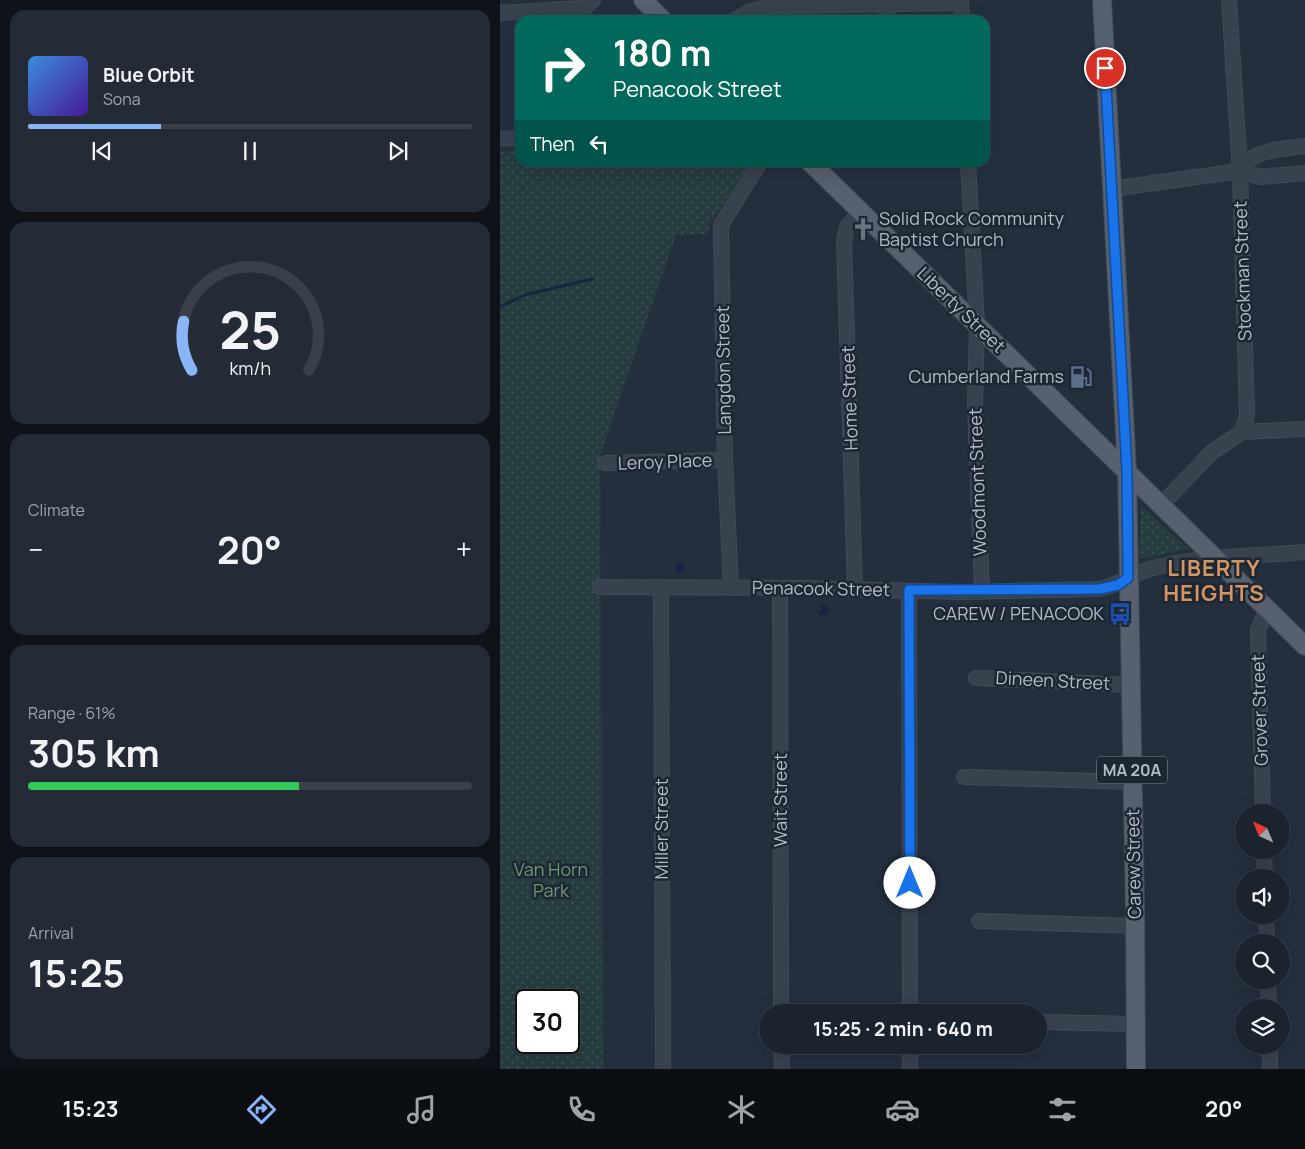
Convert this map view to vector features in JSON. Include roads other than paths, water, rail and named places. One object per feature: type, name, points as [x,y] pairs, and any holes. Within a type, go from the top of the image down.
[{"type":"main road","points":[[643,0],[658,15]]},
{"type":"main road","name":"Carew Street","points":[[1102,0],[1127,471],[1136,926],[1136,1069]]},
{"type":"main road","name":"Liberty Street","points":[[815,167],[1305,646]]},
{"type":"street","points":[[500,13],[584,8],[593,0]]},
{"type":"street","name":"Stockman Street","points":[[1230,0],[1240,171],[1247,415],[1242,432]]},
{"type":"street","points":[[743,15],[750,11],[774,6],[961,2],[962,15]]},
{"type":"street","points":[[887,4],[887,15]]},
{"type":"street","points":[[500,138],[515,138]]},
{"type":"street","points":[[1240,171],[1244,162],[1260,154],[1305,146]]},
{"type":"street","name":"Langdon Street","points":[[731,588],[725,460],[721,225],[757,167]]},
{"type":"street","name":"Woodmont Street","points":[[968,167],[977,325],[975,405],[982,592]]},
{"type":"street","points":[[1112,189],[1240,171],[1260,177],[1305,173]]},
{"type":"street","name":"Home Street","points":[[855,589],[844,242],[847,227],[860,212]]},
{"type":"street","points":[[1161,504],[1212,452],[1242,432],[1305,429]]},
{"type":"street","name":"Leroy Place","points":[[605,463],[725,460]]},
{"type":"street","name":"Penacook Street","points":[[600,587],[982,592],[1100,589],[1118,585],[1128,578],[1154,568],[1216,558],[1305,552]]},
{"type":"street","name":"Miller Street","points":[[662,588],[663,1069]]},
{"type":"street","name":"Wait Street","points":[[780,588],[781,1004]]},
{"type":"street","points":[[909,590],[910,1004]]},
{"type":"street","name":"Grover Street","points":[[1263,804],[1258,630],[1268,609]]},
{"type":"street","name":"Dineen Street","points":[[976,678],[1130,685]]},
{"type":"street","points":[[964,777],[1133,782]]},
{"type":"street","points":[[979,921],[1136,926]]},
{"type":"street","points":[[1047,1022],[1136,1024]]},
{"type":"street","points":[[782,1054],[782,1069]]},
{"type":"street","points":[[910,1054],[910,1069]]},
{"type":"street","points":[[1270,1054],[1270,1069]]},
{"type":"water","points":[[680,562],[686,568],[680,574],[674,568]]},
{"type":"water","points":[[823,604],[829,610],[823,616],[817,610]]},
{"type":"waterway","points":[[500,307],[525,295],[592,279]]},
{"type":"place","name":"Solid Rock Community Baptist Church","points":[[863,229]]},
{"type":"place","name":"Cumberland Farms","points":[[1081,377]]},
{"type":"place","name":"CAREW / PENACOOK","points":[[1120,614]]},
{"type":"district","name":"LIBERTY HEIGHTS","points":[[1214,580]]},
{"type":"park label","name":"Van Horn Park","points":[[551,880]]}]
